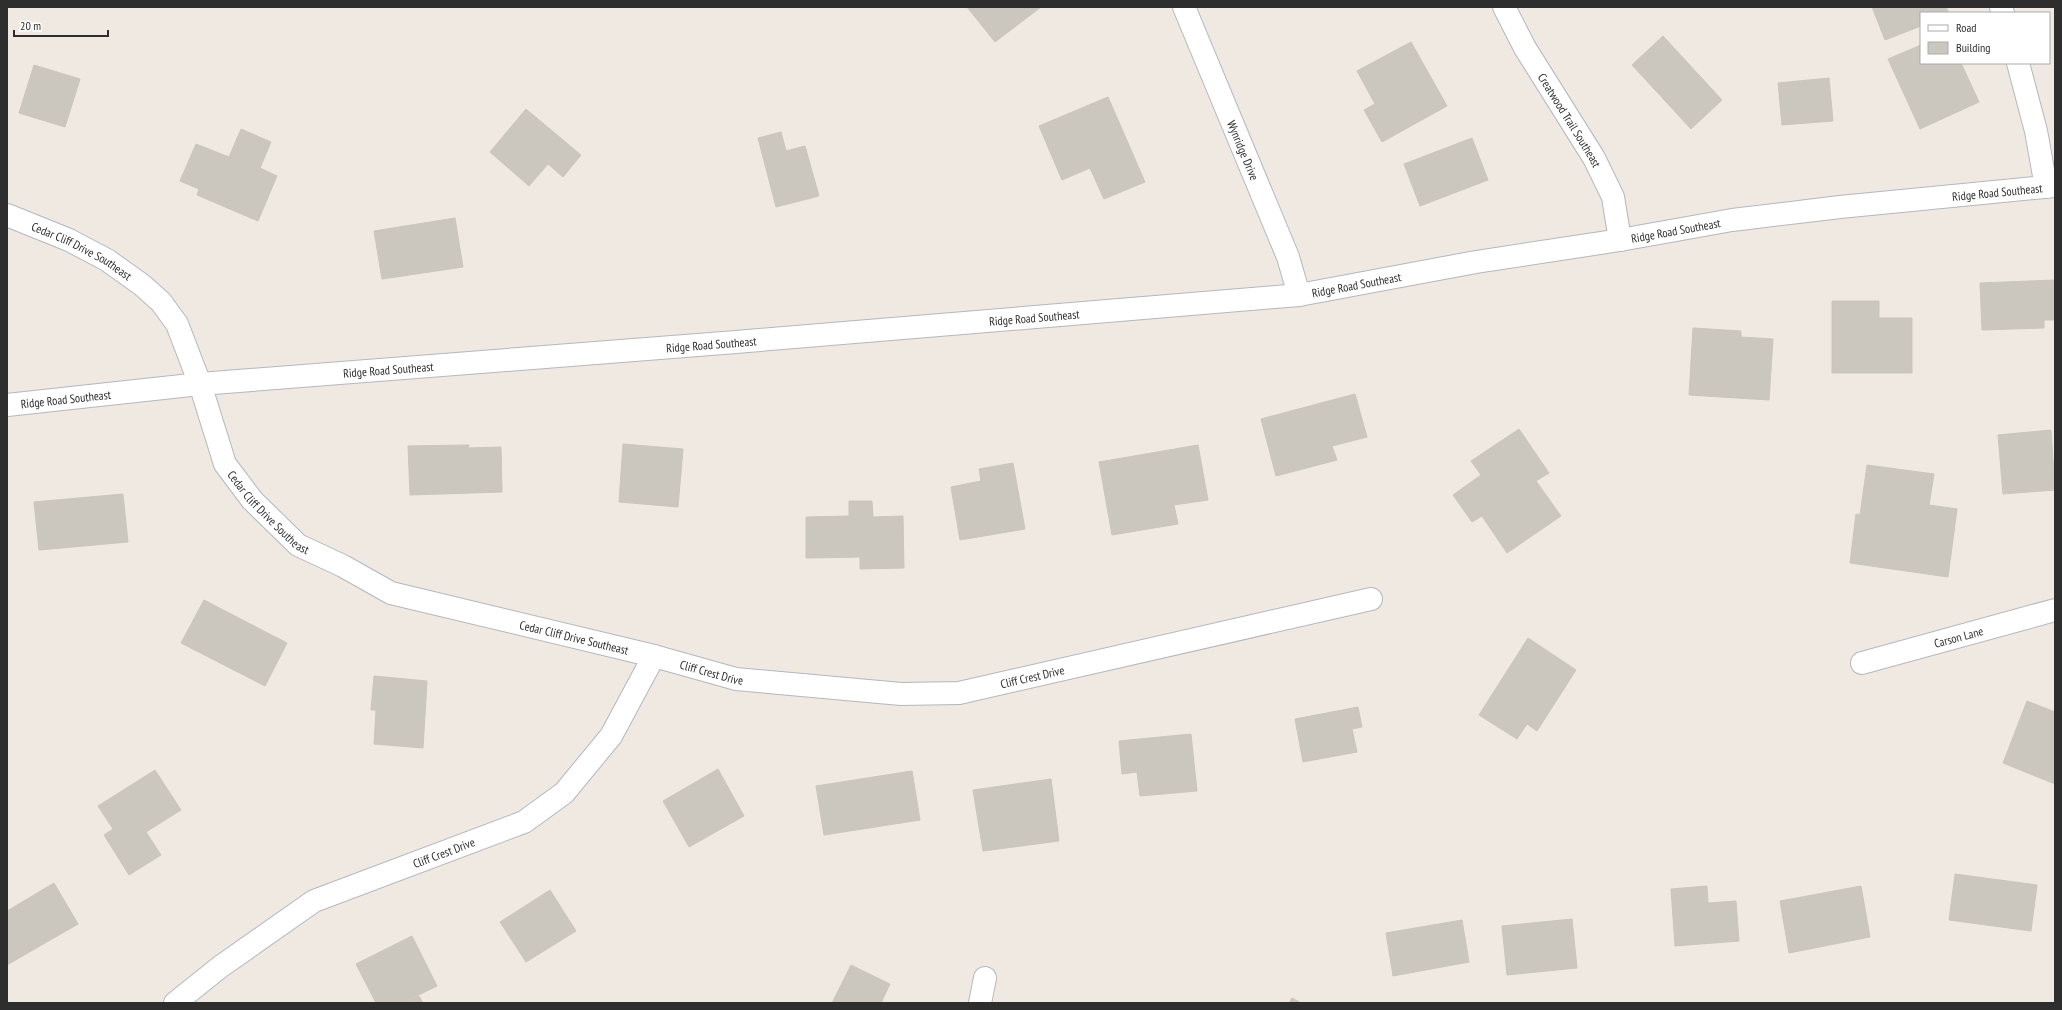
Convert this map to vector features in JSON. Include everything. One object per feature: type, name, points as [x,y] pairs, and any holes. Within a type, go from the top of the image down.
[{"type":"street","name":"Wynridge Drive","points":[[1184,7],[1288,257],[1299,295]]},
{"type":"street","name":"Creatwood Trail Southeast","points":[[1504,7],[1525,48],[1594,158],[1613,197],[1620,240]]},
{"type":"street","points":[[2018,64],[2051,187]]},
{"type":"street","name":"Ridge Road Southeast","points":[[7,404],[200,384],[736,342],[1299,295],[1476,262],[1620,240],[1732,220],[1840,206],[2051,187]]},
{"type":"street","name":"Cedar Cliff Drive Southeast","points":[[7,216],[69,240],[107,260],[142,285],[161,302],[177,324],[200,384],[225,464],[252,500],[298,545],[343,566],[391,593],[654,656]]},
{"type":"street","name":"Cliff Crest Drive","points":[[175,1003],[220,967],[314,901],[524,822],[564,793],[610,736],[654,656],[736,679],[901,694],[959,693],[1371,598]]},
{"type":"street","name":"Carson Lane","points":[[1862,663],[2055,610]]},
{"type":"street","points":[[980,1003],[985,978]]},
{"type":"building","points":[[967,7],[1041,7],[995,42]]},
{"type":"building","points":[[1872,7],[1946,7],[1948,12],[1920,12],[1920,26],[1885,40]]},
{"type":"building","points":[[1663,36],[1722,100],[1691,129],[1632,65]]},
{"type":"building","points":[[1411,42],[1447,106],[1382,142],[1364,110],[1375,104],[1357,71]]},
{"type":"building","points":[[1920,45],[1920,64],[1961,64],[1979,102],[1920,129],[1888,59]]},
{"type":"building","points":[[34,65],[80,79],[65,127],[19,113]]},
{"type":"building","points":[[1829,78],[1833,121],[1782,125],[1778,83]]},
{"type":"building","points":[[1108,97],[1145,182],[1104,199],[1090,168],[1062,180],[1039,126]]},
{"type":"building","points":[[526,109],[581,155],[563,177],[548,164],[529,186],[490,152]]},
{"type":"building","points":[[241,129],[271,142],[260,168],[277,176],[258,221],[197,195],[199,189],[180,181],[196,144],[229,157]]},
{"type":"building","points":[[781,132],[786,151],[805,146],[819,196],[776,207],[758,138]]},
{"type":"building","points":[[1472,138],[1488,180],[1420,206],[1404,164]]},
{"type":"building","points":[[455,218],[463,267],[382,279],[374,231]]},
{"type":"building","points":[[2055,280],[2055,320],[2044,320],[2044,328],[1982,330],[1980,283]]},
{"type":"building","points":[[1832,301],[1879,301],[1879,318],[1912,318],[1912,373],[1832,373]]},
{"type":"building","points":[[1693,328],[1741,331],[1741,337],[1773,339],[1769,400],[1689,395]]},
{"type":"building","points":[[1355,394],[1367,437],[1332,446],[1337,460],[1276,476],[1261,419]]},
{"type":"building","points":[[1519,429],[1549,473],[1536,481],[1561,516],[1507,553],[1482,516],[1472,522],[1453,495],[1481,475],[1471,461]]},
{"type":"building","points":[[2051,430],[2055,490],[2003,494],[1998,435]]},
{"type":"building","points":[[623,444],[683,449],[678,507],[619,502]]},
{"type":"building","points":[[469,445],[468,448],[501,447],[502,492],[410,495],[408,446]]},
{"type":"building","points":[[1198,445],[1208,500],[1174,505],[1178,524],[1112,535],[1099,462]]},
{"type":"building","points":[[1013,463],[1025,529],[960,540],[951,487],[981,481],[979,469]]},
{"type":"building","points":[[1867,465],[1934,474],[1929,505],[1957,509],[1948,577],[1850,563],[1856,514],[1860,515]]},
{"type":"building","points":[[123,494],[128,542],[39,550],[34,502]]},
{"type":"building","points":[[849,501],[872,501],[873,517],[903,516],[904,568],[860,569],[860,557],[806,558],[806,517],[849,516]]},
{"type":"building","points":[[204,600],[287,643],[265,686],[181,643]]},
{"type":"building","points":[[1528,638],[1576,670],[1537,731],[1527,724],[1517,739],[1479,715]]},
{"type":"building","points":[[374,676],[427,681],[423,748],[374,744],[376,710],[371,710]]},
{"type":"building","points":[[2027,701],[2055,712],[2055,784],[2003,763]]},
{"type":"building","points":[[1358,707],[1362,727],[1352,729],[1357,752],[1303,762],[1295,719]]},
{"type":"building","points":[[1191,734],[1197,791],[1140,796],[1137,772],[1122,774],[1119,741]]},
{"type":"building","points":[[718,769],[744,816],[689,847],[663,801]]},
{"type":"building","points":[[155,770],[181,810],[146,832],[161,855],[129,875],[104,835],[113,829],[98,806]]},
{"type":"building","points":[[912,771],[920,820],[824,835],[816,786]]},
{"type":"building","points":[[1051,779],[1059,841],[983,851],[973,790]]},
{"type":"building","points":[[1955,874],[2037,885],[2031,931],[1949,920]]},
{"type":"building","points":[[54,883],[78,924],[7,965],[7,911]]},
{"type":"building","points":[[1707,886],[1708,903],[1736,901],[1739,941],[1675,946],[1671,889]]},
{"type":"building","points":[[1861,886],[1870,937],[1789,953],[1780,901]]},
{"type":"building","points":[[550,890],[576,931],[526,962],[500,922]]},
{"type":"building","points":[[1572,919],[1577,968],[1507,975],[1502,926]]},
{"type":"building","points":[[1462,920],[1469,962],[1393,976],[1386,933]]},
{"type":"building","points":[[412,936],[437,986],[402,1003],[376,1003],[356,964]]},
{"type":"building","points":[[851,965],[890,984],[881,1003],[832,1003]]},
{"type":"building","points":[[419,996],[423,1003],[404,1003]]},
{"type":"building","points":[[1292,998],[1301,1003],[1289,1003]]}]
